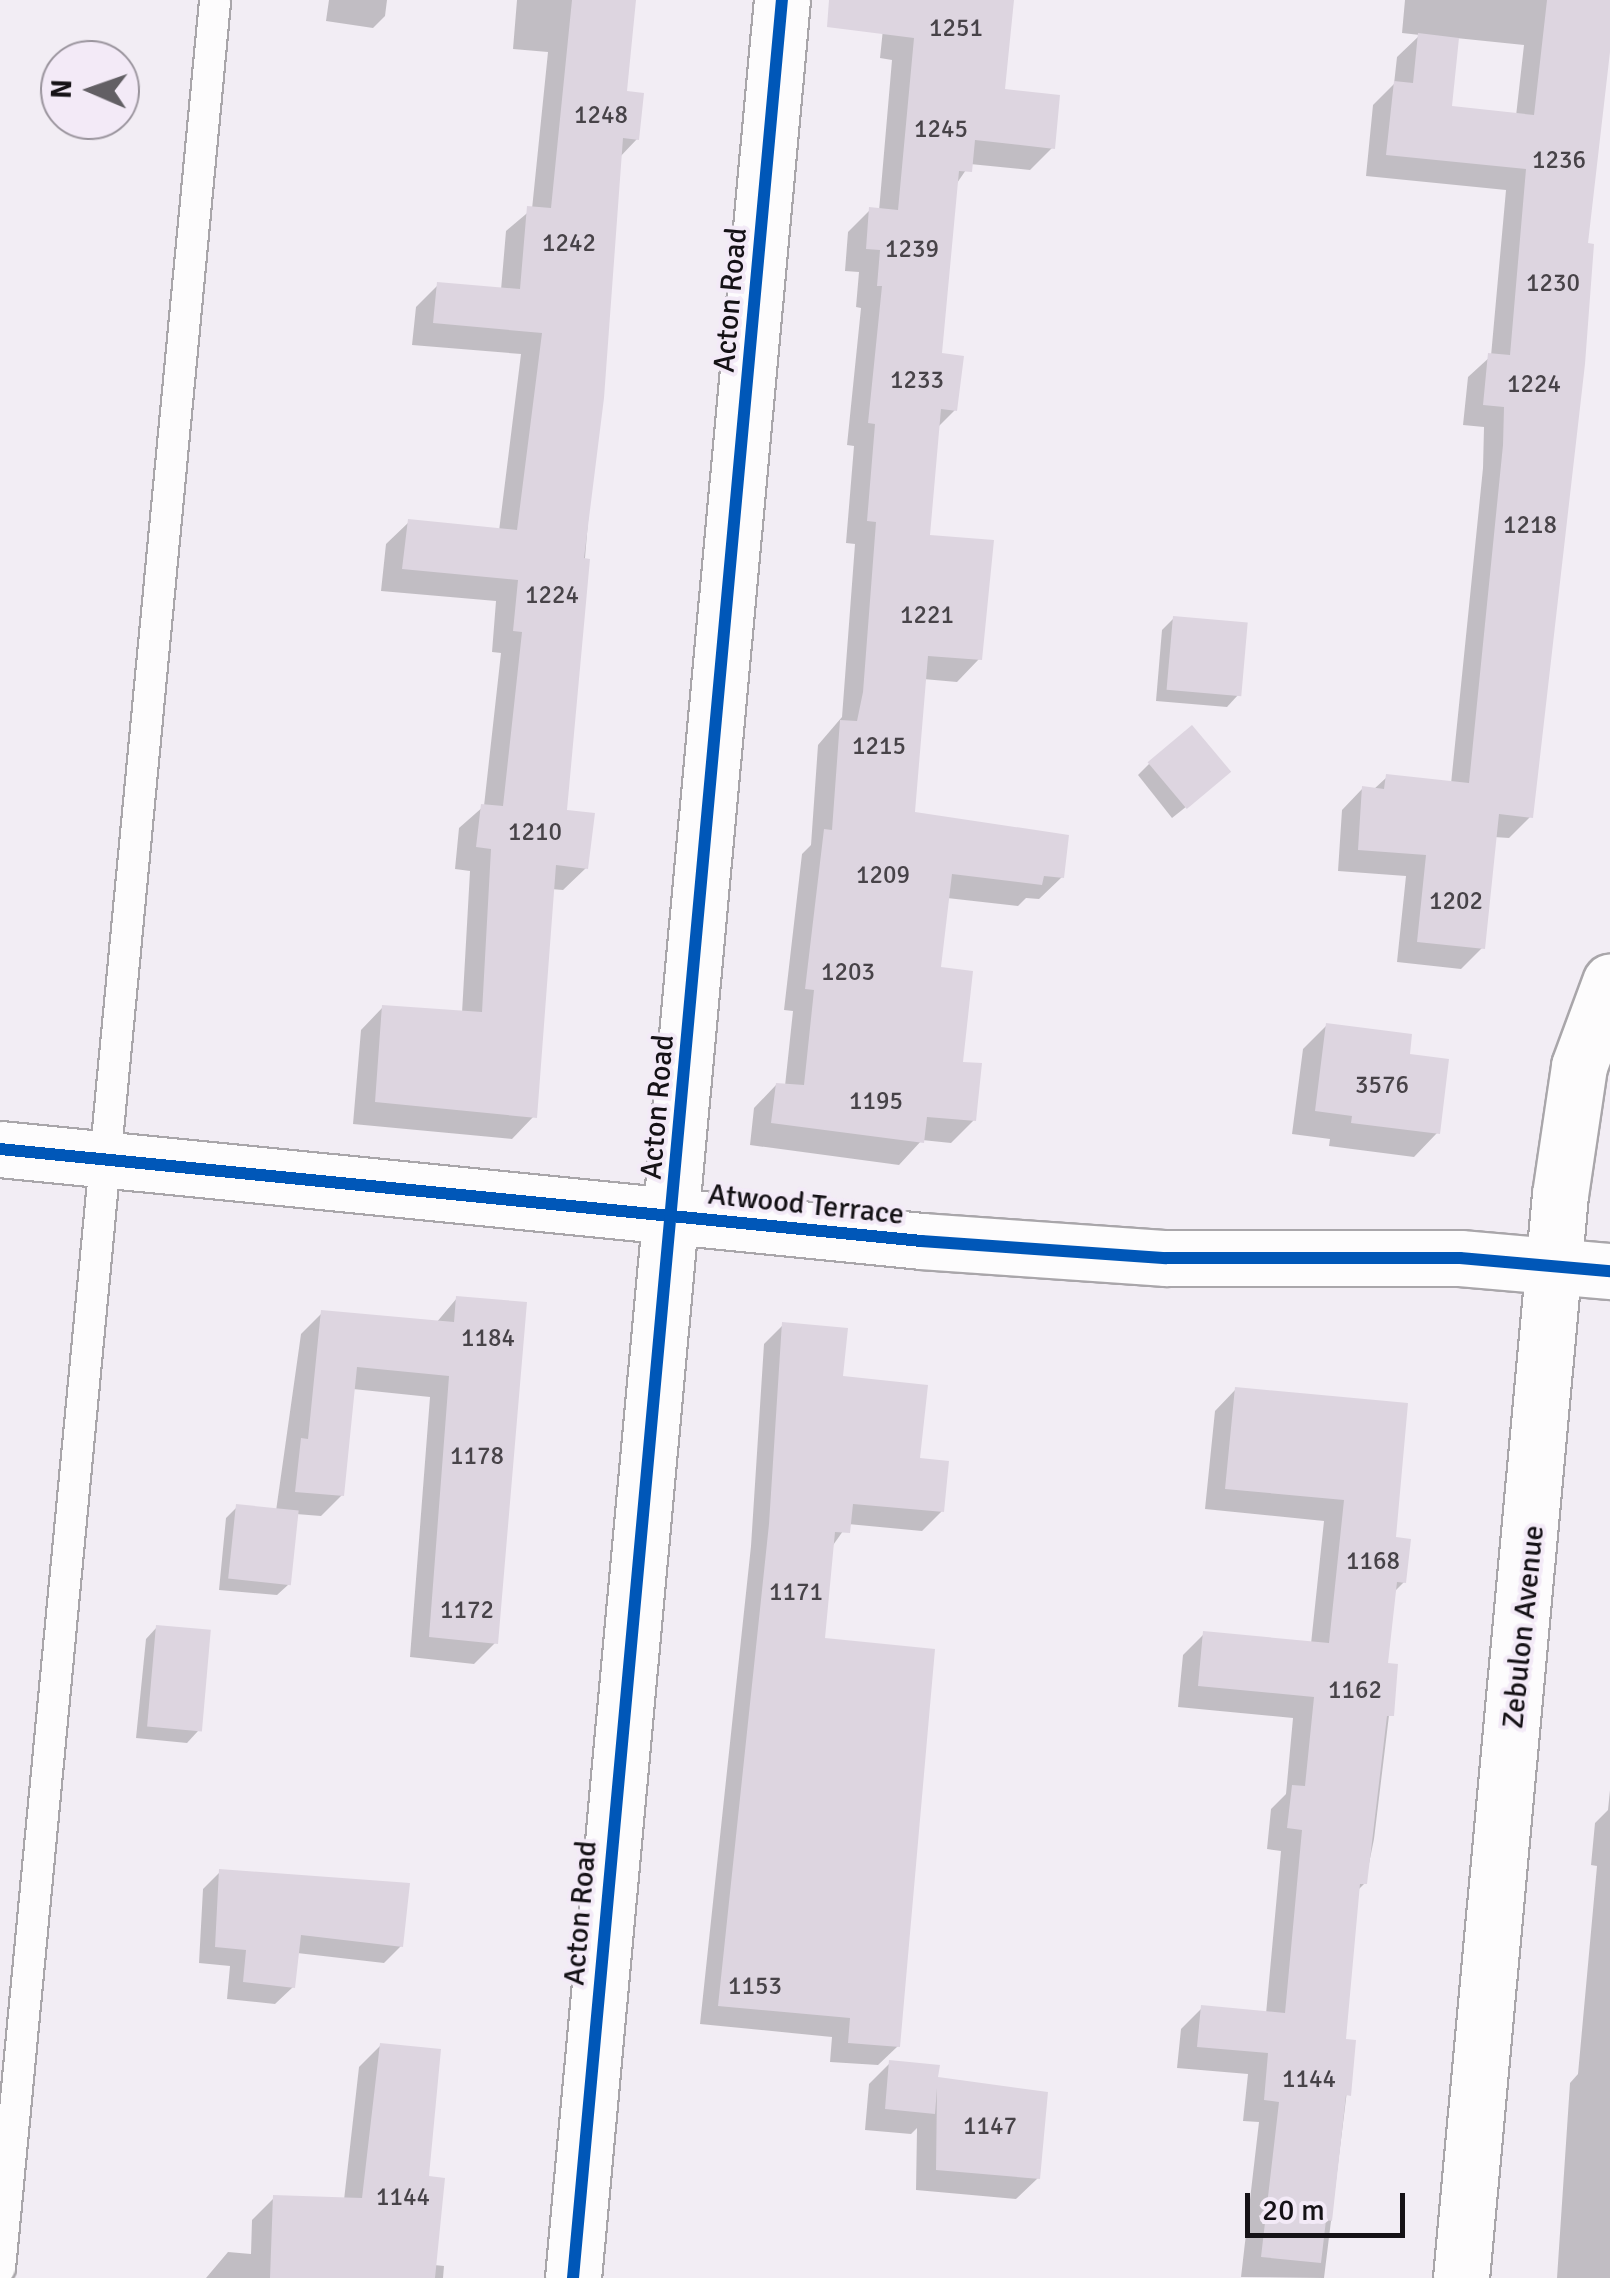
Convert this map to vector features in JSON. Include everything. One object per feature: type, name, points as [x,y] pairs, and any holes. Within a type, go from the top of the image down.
[{"type":"street","name":"Acton Road","points":[[572,2278],[675,1217],[782,0]]},
{"type":"street","name":"Zebulon Avenue","points":[[1461,2278],[1540,1468],[1553,1265],[1579,1066],[1610,982]]},
{"type":"street","name":"Atwood Terrace","points":[[0,1149],[675,1217],[1166,1258],[1460,1258],[1610,1271]]},
{"type":"lane","points":[[0,2268],[214,0]]},
{"type":"building","points":[[572,0],[636,0],[627,91],[644,93],[639,140],[623,138],[604,398],[584,558],[590,559],[567,810],[595,813],[588,869],[556,865],[537,1118],[375,1102],[382,1005],[482,1012],[491,849],[476,847],[481,804],[503,806],[522,632],[513,631],[518,580],[402,569],[408,519],[517,530],[542,333],[433,323],[437,282],[520,289],[527,206],[551,208]]},
{"type":"building","points":[[829,0],[1014,0],[1005,89],[1060,95],[1055,149],[975,140],[972,172],[959,171],[942,353],[964,356],[957,411],[941,409],[930,535],[994,540],[982,660],[928,656],[915,812],[1069,835],[1064,878],[1044,876],[1042,885],[952,874],[941,967],[973,971],[963,1062],[982,1063],[976,1121],[927,1117],[924,1143],[771,1123],[776,1083],[804,1085],[814,990],[805,989],[824,829],[832,830],[840,720],[857,721],[863,692],[876,522],[867,521],[875,424],[868,423],[882,286],[877,286],[880,250],[866,249],[869,207],[898,210],[914,38],[827,27]]},
{"type":"building","points":[[1547,0],[1610,0],[1610,52],[1588,243],[1594,244],[1585,364],[1533,818],[1499,814],[1485,949],[1417,942],[1426,855],[1358,850],[1362,786],[1384,789],[1386,774],[1469,783],[1503,445],[1504,407],[1483,405],[1488,353],[1510,355],[1526,169],[1386,155],[1394,81],[1413,83],[1418,33],[1459,38],[1452,106],[1534,115]]},
{"type":"building","points":[[1173,616],[1248,623],[1241,696],[1167,690]]},
{"type":"building","points":[[1192,725],[1231,772],[1187,809],[1148,762]]},
{"type":"building","points":[[1326,1023],[1412,1034],[1410,1054],[1449,1059],[1440,1134],[1351,1123],[1352,1116],[1315,1111]]},
{"type":"building","points":[[456,1296],[527,1302],[498,1644],[429,1637],[449,1376],[357,1367],[344,1496],[295,1492],[301,1438],[308,1439],[321,1310],[454,1322]]},
{"type":"building","points":[[782,1322],[848,1328],[843,1376],[928,1385],[920,1458],[949,1461],[944,1512],[853,1504],[850,1533],[835,1532],[825,1638],[935,1649],[900,2047],[848,2043],[850,2018],[718,2006],[769,1524]]},
{"type":"building","points":[[1235,1387],[1408,1403],[1396,1537],[1411,1539],[1406,1583],[1397,1582],[1388,1663],[1398,1664],[1394,1716],[1387,1716],[1367,1884],[1360,1884],[1346,2039],[1356,2040],[1351,2096],[1346,2095],[1332,2221],[1326,2220],[1321,2263],[1261,2257],[1279,2102],[1264,2100],[1268,2053],[1197,2047],[1201,2005],[1285,2013],[1302,1830],[1287,1828],[1292,1785],[1305,1786],[1314,1697],[1198,1686],[1203,1631],[1329,1643],[1344,1500],[1225,1489]]},
{"type":"building","points":[[236,1504],[299,1511],[291,1585],[228,1579]]},
{"type":"building","points":[[156,1625],[211,1630],[202,1731],[147,1727]]},
{"type":"building","points":[[219,1869],[410,1883],[403,1947],[301,1935],[295,1988],[243,1982],[246,1950],[215,1947]]},
{"type":"building","points":[[380,2043],[441,2049],[429,2176],[445,2178],[435,2278],[270,2278],[273,2195],[362,2198]]},
{"type":"building","points":[[889,2060],[940,2065],[938,2077],[1048,2092],[1040,2179],[936,2170],[937,2088],[935,2114],[885,2109]]},
{"type":"cycle path","points":[[573,2278],[782,0]]},
{"type":"cycle path","points":[[0,1149],[921,1241],[1166,1258],[1460,1258],[1610,1271]]}]
